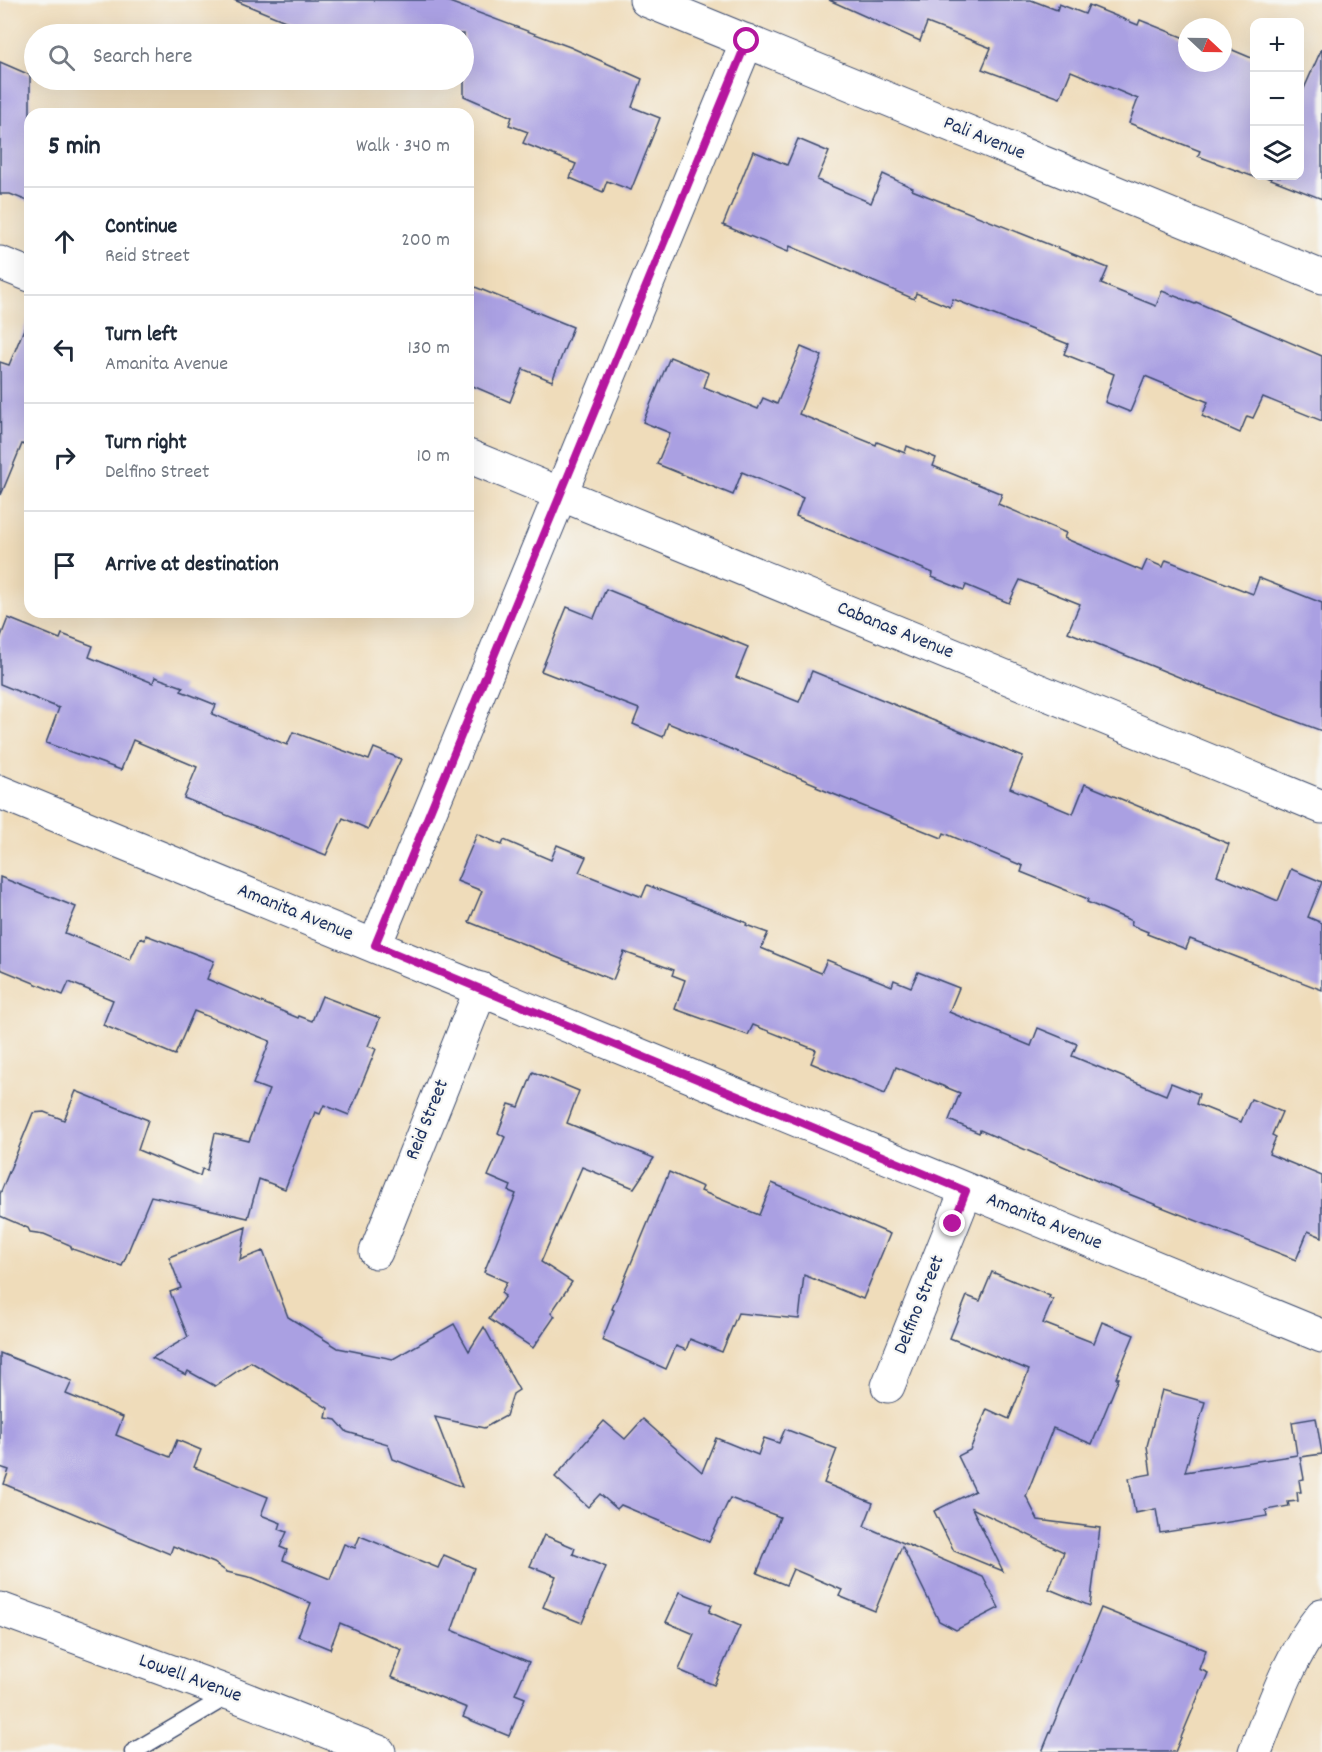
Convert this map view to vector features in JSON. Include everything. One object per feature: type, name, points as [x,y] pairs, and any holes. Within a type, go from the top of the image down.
[{"type":"street","name":"Pali Avenue","points":[[646,0],[1322,277]]},
{"type":"street","points":[[375,945],[747,41]]},
{"type":"street","points":[[0,263],[24,273]]},
{"type":"street","name":"Cabanas Avenue","points":[[474,458],[1322,807]]},
{"type":"street","name":"Amanita Avenue","points":[[0,792],[1322,1336]]},
{"type":"street","name":"Reid Street","points":[[375,1252],[482,989]]},
{"type":"street","name":"Delfino Street","points":[[888,1386],[966,1191]]},
{"type":"street","name":"Lowell Avenue","points":[[0,1609],[232,1694],[379,1752]]},
{"type":"street","points":[[1255,1752],[1272,1708],[1306,1639],[1322,1615]]},
{"type":"lane","points":[[133,1752],[232,1694]]},
{"type":"building","points":[[234,0],[444,0],[570,47],[642,79],[632,107],[660,118],[631,190],[607,181],[603,192],[570,178],[576,164],[523,143],[528,132],[509,125],[512,117],[464,96],[464,90],[474,90],[474,24],[293,24]]},
{"type":"building","points":[[829,0],[1031,0],[1057,10],[1059,4],[1085,14],[1089,5],[1138,25],[1140,20],[1178,35],[1178,72],[1232,72],[1232,50],[1250,57],[1250,176],[1198,156],[1200,151],[1129,123],[1138,99],[1071,71],[1060,98],[982,69],[991,48],[927,23],[920,41]]},
{"type":"building","points":[[1322,48],[1322,199],[1274,180],[1304,180],[1304,89]]},
{"type":"building","points":[[0,62],[24,72],[24,90],[30,90],[30,108],[24,108],[24,200],[10,194],[0,194]]},
{"type":"building","points":[[798,139],[829,152],[817,180],[871,203],[883,174],[913,188],[912,190],[1108,268],[1101,284],[1156,306],[1162,291],[1195,304],[1196,302],[1322,356],[1322,421],[1263,397],[1253,418],[1247,416],[1240,433],[1202,416],[1208,402],[1145,376],[1130,412],[1105,402],[1114,374],[1064,354],[1068,344],[953,299],[950,307],[916,293],[914,299],[790,246],[788,252],[723,225],[753,151],[787,165]]},
{"type":"building","points":[[475,287],[573,327],[552,381],[523,369],[510,402],[474,387]]},
{"type":"building","points":[[24,329],[24,445],[22,444],[1,495],[0,362],[9,365]]},
{"type":"building","points":[[801,347],[822,356],[799,414],[876,445],[877,442],[905,453],[907,446],[936,458],[933,466],[1002,494],[998,504],[1066,533],[1064,538],[1142,571],[1147,560],[1163,567],[1166,560],[1253,594],[1259,578],[1322,603],[1322,731],[1206,688],[1068,632],[1080,604],[1020,580],[1009,603],[966,585],[964,590],[932,577],[933,573],[796,516],[803,498],[742,472],[733,495],[657,464],[670,433],[643,422],[670,357],[709,373],[704,387],[758,409],[763,398],[777,404]]},
{"type":"building","points":[[606,589],[748,647],[736,677],[799,702],[812,671],[1023,757],[1010,788],[1073,814],[1085,784],[1229,844],[1217,875],[1278,901],[1291,869],[1322,882],[1308,917],[1322,923],[1322,990],[1190,939],[1186,949],[1147,934],[1148,932],[1131,925],[1132,921],[1087,902],[1088,899],[1021,872],[1023,866],[944,833],[942,838],[668,723],[663,737],[633,724],[639,709],[541,671],[567,607],[594,618]]},
{"type":"building","points":[[8,618],[60,639],[62,634],[93,646],[89,657],[153,683],[155,677],[183,687],[181,691],[216,705],[212,714],[287,745],[293,732],[369,760],[374,748],[401,759],[368,829],[343,818],[326,855],[184,798],[197,767],[133,740],[121,770],[46,743],[59,708],[0,684],[0,639]]},
{"type":"building","points":[[477,834],[502,845],[504,840],[551,860],[557,845],[586,857],[579,872],[642,897],[647,885],[747,923],[746,925],[768,933],[761,948],[821,973],[827,960],[892,986],[894,980],[911,987],[918,972],[959,988],[949,1012],[1031,1046],[1038,1028],[1077,1044],[1072,1056],[1166,1095],[1171,1083],[1199,1094],[1196,1104],[1241,1122],[1251,1099],[1282,1112],[1272,1135],[1276,1137],[1269,1154],[1322,1176],[1322,1237],[1308,1231],[1296,1260],[1116,1189],[980,1130],[979,1133],[949,1120],[960,1093],[896,1067],[885,1094],[811,1063],[816,1050],[753,1025],[748,1035],[675,1009],[685,980],[672,975],[674,970],[624,952],[613,980],[469,922],[482,891],[457,881]]},
{"type":"building","points":[[0,877],[76,907],[65,933],[130,960],[140,938],[145,940],[146,935],[214,961],[207,979],[298,1018],[299,1016],[312,1021],[322,996],[380,1018],[368,1046],[376,1049],[349,1115],[324,1105],[320,1114],[315,1112],[285,1189],[259,1179],[248,1218],[151,1196],[122,1266],[72,1249],[70,1245],[44,1234],[30,1232],[28,1228],[0,1216],[0,1194],[33,1113],[44,1112],[64,1120],[76,1091],[148,1120],[138,1150],[200,1176],[202,1169],[207,1170],[215,1133],[249,1141],[269,1090],[253,1084],[270,1041],[194,1011],[175,1055],[103,1025],[113,1000],[69,982],[63,995],[0,969]]},
{"type":"building","points":[[533,1072],[579,1091],[567,1123],[654,1158],[634,1188],[582,1167],[541,1262],[572,1282],[551,1313],[555,1316],[533,1348],[489,1319],[505,1296],[501,1293],[507,1282],[484,1272],[516,1194],[509,1191],[511,1186],[488,1176],[505,1137],[498,1133],[509,1104],[519,1107]]},
{"type":"building","points":[[669,1172],[703,1187],[701,1191],[759,1215],[772,1183],[890,1234],[863,1299],[804,1275],[799,1319],[738,1313],[722,1352],[690,1339],[686,1350],[676,1346],[666,1369],[602,1340],[614,1310],[612,1309]]},
{"type":"building","points":[[246,1227],[240,1260],[263,1251],[288,1317],[338,1348],[393,1359],[454,1324],[469,1351],[484,1327],[519,1390],[513,1394],[506,1416],[484,1428],[435,1417],[462,1487],[393,1459],[388,1444],[347,1432],[336,1420],[326,1418],[328,1408],[251,1362],[215,1386],[188,1371],[186,1375],[152,1358],[188,1337],[170,1292],[181,1288],[169,1257]]},
{"type":"building","points":[[992,1272],[1050,1296],[1049,1298],[1053,1300],[1043,1323],[1094,1343],[1102,1322],[1134,1335],[1092,1444],[1053,1428],[1026,1496],[1038,1520],[1100,1528],[1090,1606],[1049,1589],[1064,1552],[972,1508],[1003,1571],[954,1551],[934,1511],[975,1491],[958,1456],[970,1450],[987,1409],[1009,1419],[1029,1370],[950,1338],[967,1296],[980,1301]]},
{"type":"building","points":[[0,1353],[72,1381],[66,1394],[123,1417],[116,1435],[170,1457],[177,1440],[201,1450],[194,1467],[268,1497],[261,1515],[281,1523],[279,1529],[287,1532],[280,1547],[287,1550],[283,1560],[330,1579],[344,1544],[355,1548],[360,1536],[438,1568],[444,1555],[474,1568],[452,1630],[529,1662],[515,1694],[525,1698],[509,1736],[463,1717],[467,1708],[391,1677],[402,1650],[340,1623],[330,1649],[298,1636],[311,1603],[253,1578],[227,1572],[214,1563],[173,1546],[170,1554],[4,1484],[9,1470],[0,1467]]},
{"type":"building","points":[[1162,1390],[1205,1402],[1185,1472],[1297,1455],[1292,1422],[1316,1418],[1322,1454],[1300,1457],[1304,1479],[1299,1480],[1301,1492],[1297,1492],[1298,1501],[1288,1502],[1289,1506],[1266,1510],[1267,1516],[1160,1533],[1156,1509],[1135,1513],[1129,1478],[1151,1474],[1147,1446]]},
{"type":"building","points":[[643,1419],[702,1472],[716,1438],[758,1455],[764,1438],[779,1443],[785,1429],[837,1449],[824,1483],[873,1503],[864,1526],[983,1577],[999,1608],[956,1630],[939,1621],[902,1546],[875,1611],[839,1596],[842,1590],[793,1569],[786,1585],[757,1573],[780,1517],[730,1498],[709,1542],[621,1505],[617,1509],[600,1494],[588,1507],[555,1477],[604,1421],[625,1439]]},
{"type":"building","points":[[544,1535],[575,1548],[573,1554],[606,1567],[582,1623],[543,1607],[556,1576],[530,1566]]},
{"type":"building","points":[[680,1592],[712,1605],[709,1612],[740,1626],[714,1685],[679,1670],[694,1634],[666,1622]]},
{"type":"building","points":[[1101,1608],[1206,1650],[1199,1669],[1208,1673],[1175,1752],[1042,1752]]},
{"type":"route","points":[[747,41],[375,945],[966,1191],[953,1224]]}]
